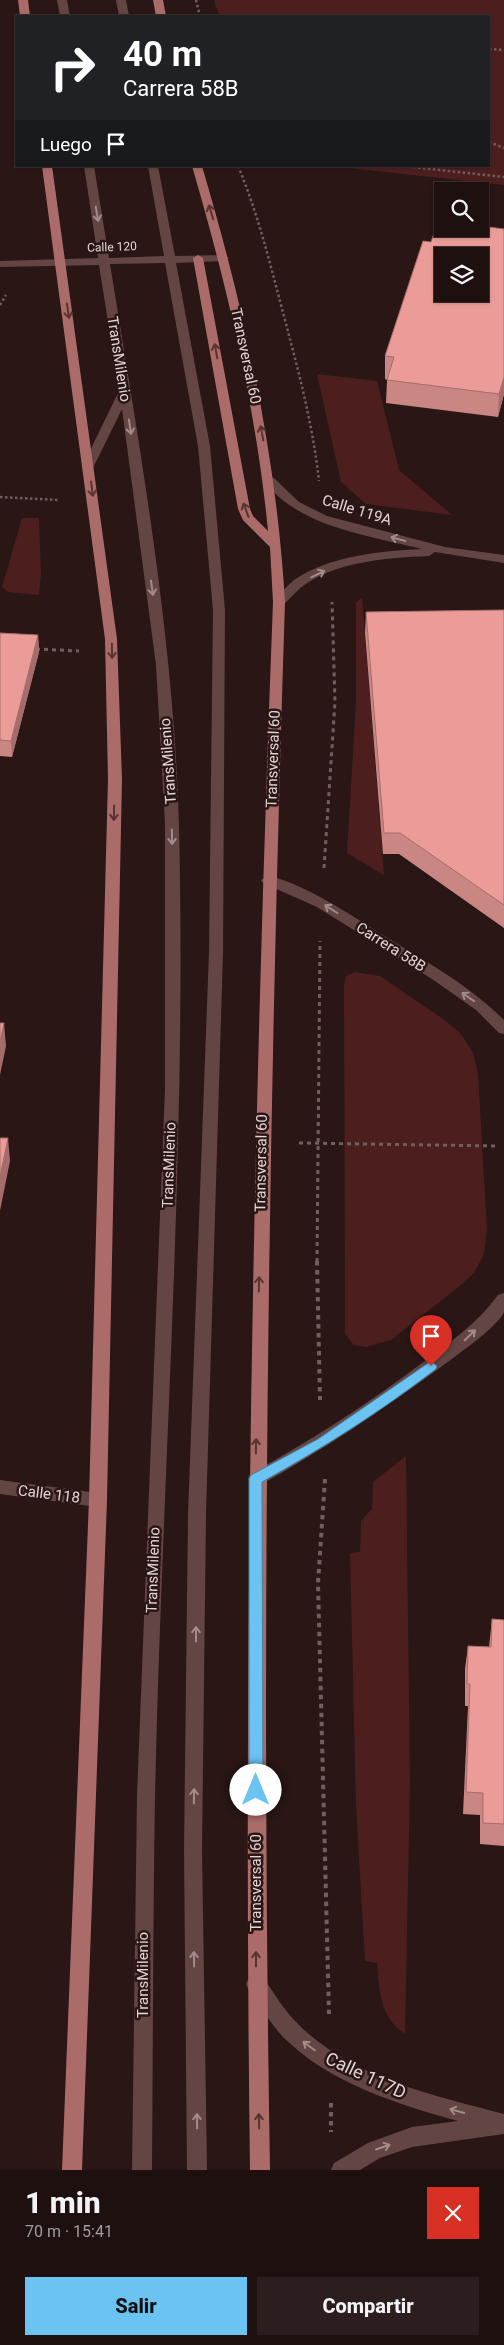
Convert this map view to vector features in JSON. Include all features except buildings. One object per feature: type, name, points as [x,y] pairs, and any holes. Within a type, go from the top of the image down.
[{"type":"main road","points":[[23,0],[25,15]]},
{"type":"main road","points":[[158,0],[161,15]]},
{"type":"main road","points":[[47,167],[62,263],[111,639],[115,780],[98,1500],[72,2170]]},
{"type":"main road","name":"Transversal 60","points":[[197,167],[224,258],[254,386],[270,481],[277,547],[279,602],[268,880],[256,1479],[256,1984],[260,2170]]},
{"type":"main road","points":[[198,258],[244,509],[247,517],[277,547]]},
{"type":"street","points":[[62,0],[65,15]]},
{"type":"street","points":[[121,0],[124,15]]},
{"type":"street","name":"TransMilenio","points":[[89,167],[124,392],[162,665],[172,823],[174,953],[173,1089],[155,1512],[144,1881],[142,2170]]},
{"type":"street","points":[[152,167],[204,446],[219,610],[216,952],[197,1514],[192,1850],[197,2170]]},
{"type":"street","name":"Calle 120","points":[[0,264],[224,258]]},
{"type":"street","points":[[89,465],[124,392]]},
{"type":"street","name":"Calle 119A","points":[[270,481],[294,505],[323,519],[445,551],[504,559]]},
{"type":"street","name":"Calle 119A","points":[[279,602],[300,582],[328,569],[363,558],[392,554],[445,551]]},
{"type":"street","name":"Carrera 58B","points":[[268,880],[322,904],[481,1006],[504,1029]]},
{"type":"street","points":[[256,1479],[322,1442],[386,1401],[462,1342],[504,1299]]},
{"type":"street","name":"Calle 118","points":[[0,1487],[98,1500]]},
{"type":"street","name":"Calle 117D","points":[[256,1984],[290,2031],[330,2062],[439,2107],[504,2124]]},
{"type":"street","name":"Calle 117D","points":[[341,2170],[375,2150],[412,2137],[504,2124]]},
{"type":"path","points":[[196,0],[200,15]]},
{"type":"path","points":[[490,49],[504,50]]},
{"type":"path","points":[[490,142],[504,148]]},
{"type":"path","points":[[238,167],[255,204],[295,360],[318,465],[323,519]]},
{"type":"path","points":[[412,167],[504,177]]},
{"type":"path","points":[[0,497],[60,500]]},
{"type":"path","points":[[328,569],[334,620],[334,674],[332,748],[318,984],[317,1336],[325,1489],[318,1583],[332,2140]]},
{"type":"path","points":[[30,648],[79,651]]},
{"type":"path","points":[[296,1143],[498,1146]]},
{"type":"shaded area","points":[[214,0],[504,0],[504,185],[339,167],[490,167],[490,15],[219,15]]},
{"type":"shaded area","points":[[317,374],[377,381],[399,470],[452,515],[366,504],[341,482]]},
{"type":"shaded area","points":[[22,518],[39,518],[41,574],[39,595],[8,592],[2,587]]},
{"type":"shaded area","points":[[362,598],[384,875],[347,853],[356,702],[356,602]]},
{"type":"shaded area","points":[[355,972],[380,976],[446,1021],[461,1034],[473,1053],[478,1074],[487,1230],[484,1254],[474,1273],[391,1340],[366,1347],[354,1345],[345,1334],[344,985],[346,976]]},
{"type":"shaded area","points":[[406,1456],[410,1783],[405,2034],[390,2020],[382,2002],[377,1963],[365,1961],[356,1805],[350,1553],[360,1552],[361,1521],[372,1509],[373,1482]]},
{"type":"route","points":[[256,1790],[256,1479],[322,1442],[386,1401],[431,1366]]}]
